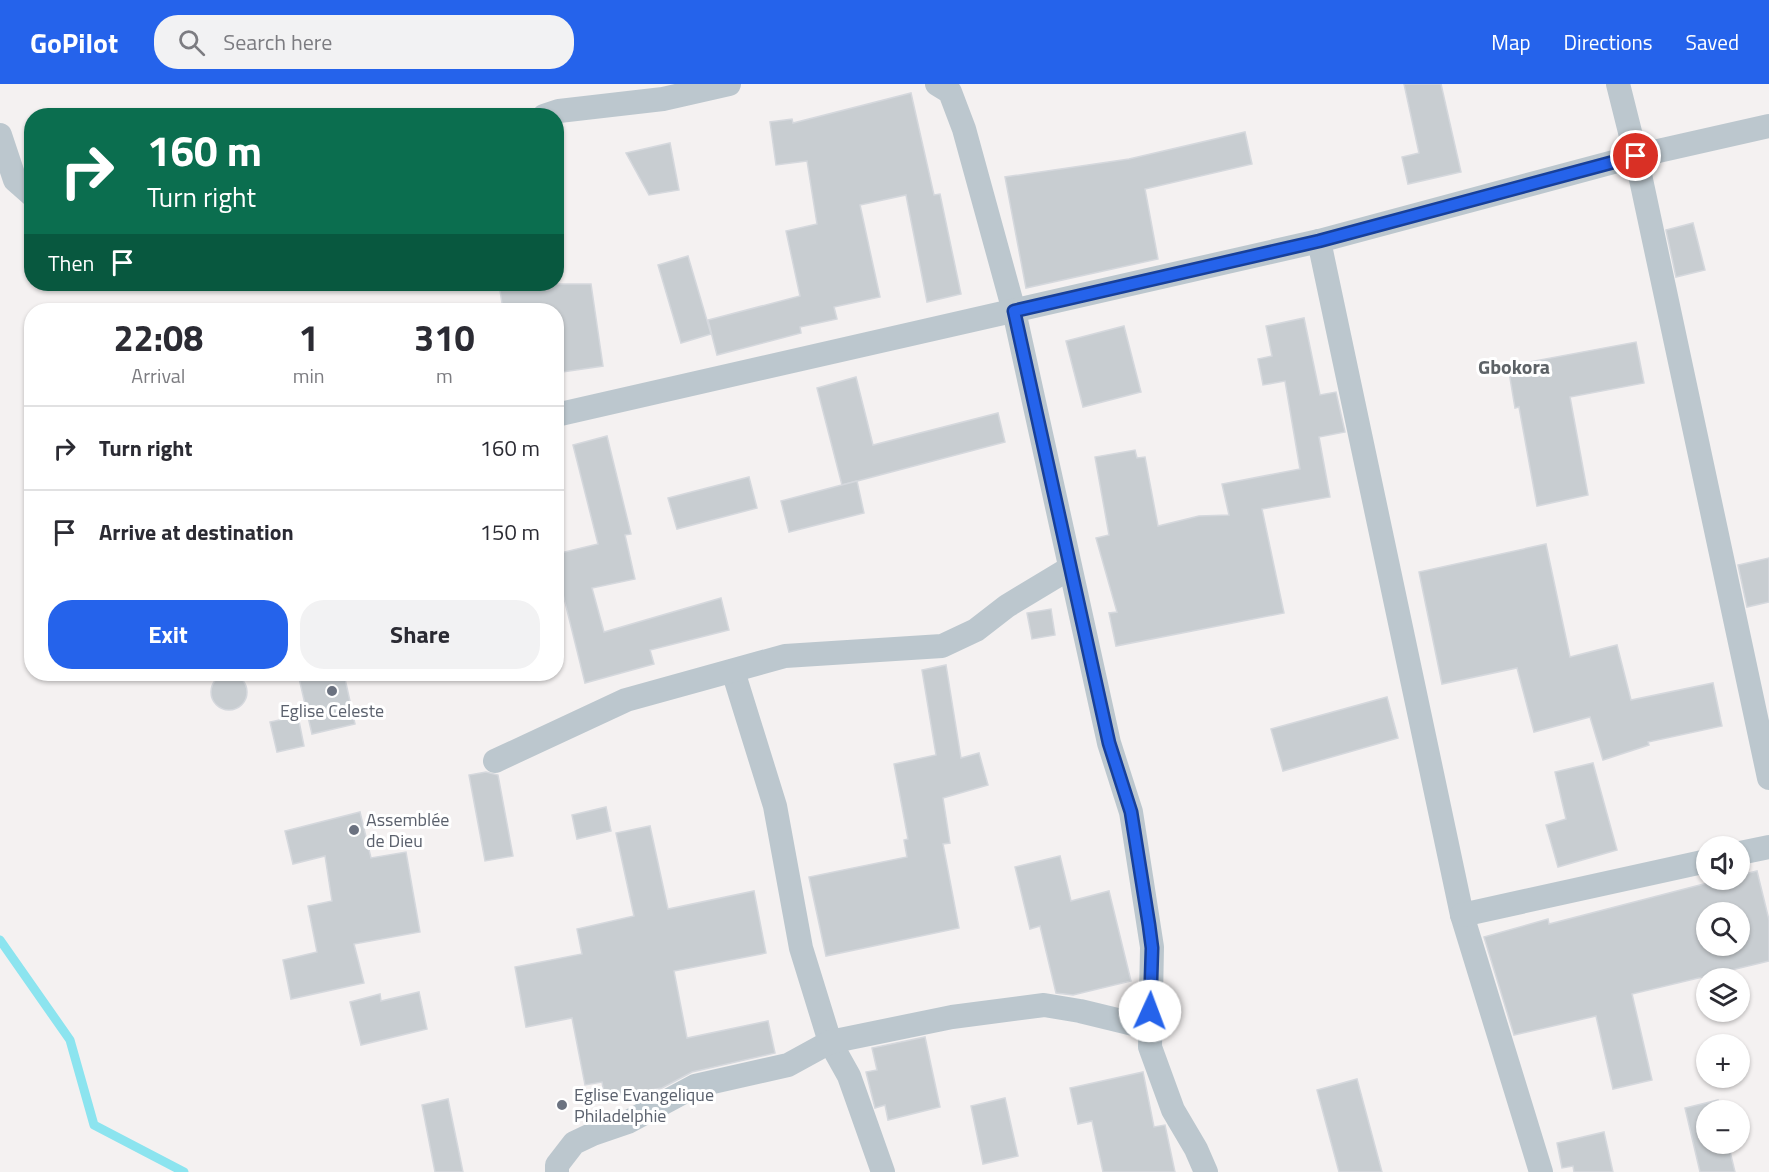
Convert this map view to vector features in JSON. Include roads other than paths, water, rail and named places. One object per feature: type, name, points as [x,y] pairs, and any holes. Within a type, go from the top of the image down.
[{"type":"street","points":[[564,110],[663,99],[729,84]]},
{"type":"street","points":[[937,84],[950,92],[964,129],[1014,311],[1109,743],[1131,812],[1152,948],[1150,1047],[1173,1110],[1206,1172]]},
{"type":"street","points":[[1618,84],[1636,156],[1769,778]]},
{"type":"street","points":[[564,413],[1319,241],[1636,156],[1769,126]]},
{"type":"street","points":[[0,135],[15,180],[24,188]]},
{"type":"street","points":[[1319,241],[1462,915],[1541,1172]]},
{"type":"street","points":[[495,761],[626,700],[786,656],[942,646],[975,630],[1007,606],[1070,568]]},
{"type":"street","points":[[733,671],[775,806],[801,948],[830,1042],[849,1077],[883,1172]]},
{"type":"street","points":[[1750,851],[1769,847]]},
{"type":"street","points":[[1462,915],[1696,863]]},
{"type":"street","points":[[557,1172],[557,1165],[574,1143],[628,1122],[695,1086],[788,1065],[830,1042],[952,1017],[1044,1005],[1080,1011],[1149,1028]]},
{"type":"waterway","points":[[0,940],[70,1040],[94,1125],[184,1172]]},
{"type":"place","name":"Eglise Celeste","points":[[332,691]]},
{"type":"place","name":"Assemblée de Dieu","points":[[354,830]]},
{"type":"place","name":"Eglise Evangelique Philadelphie","points":[[562,1105]]},
{"type":"district","name":"Gbokora","points":[[1514,367]]}]
